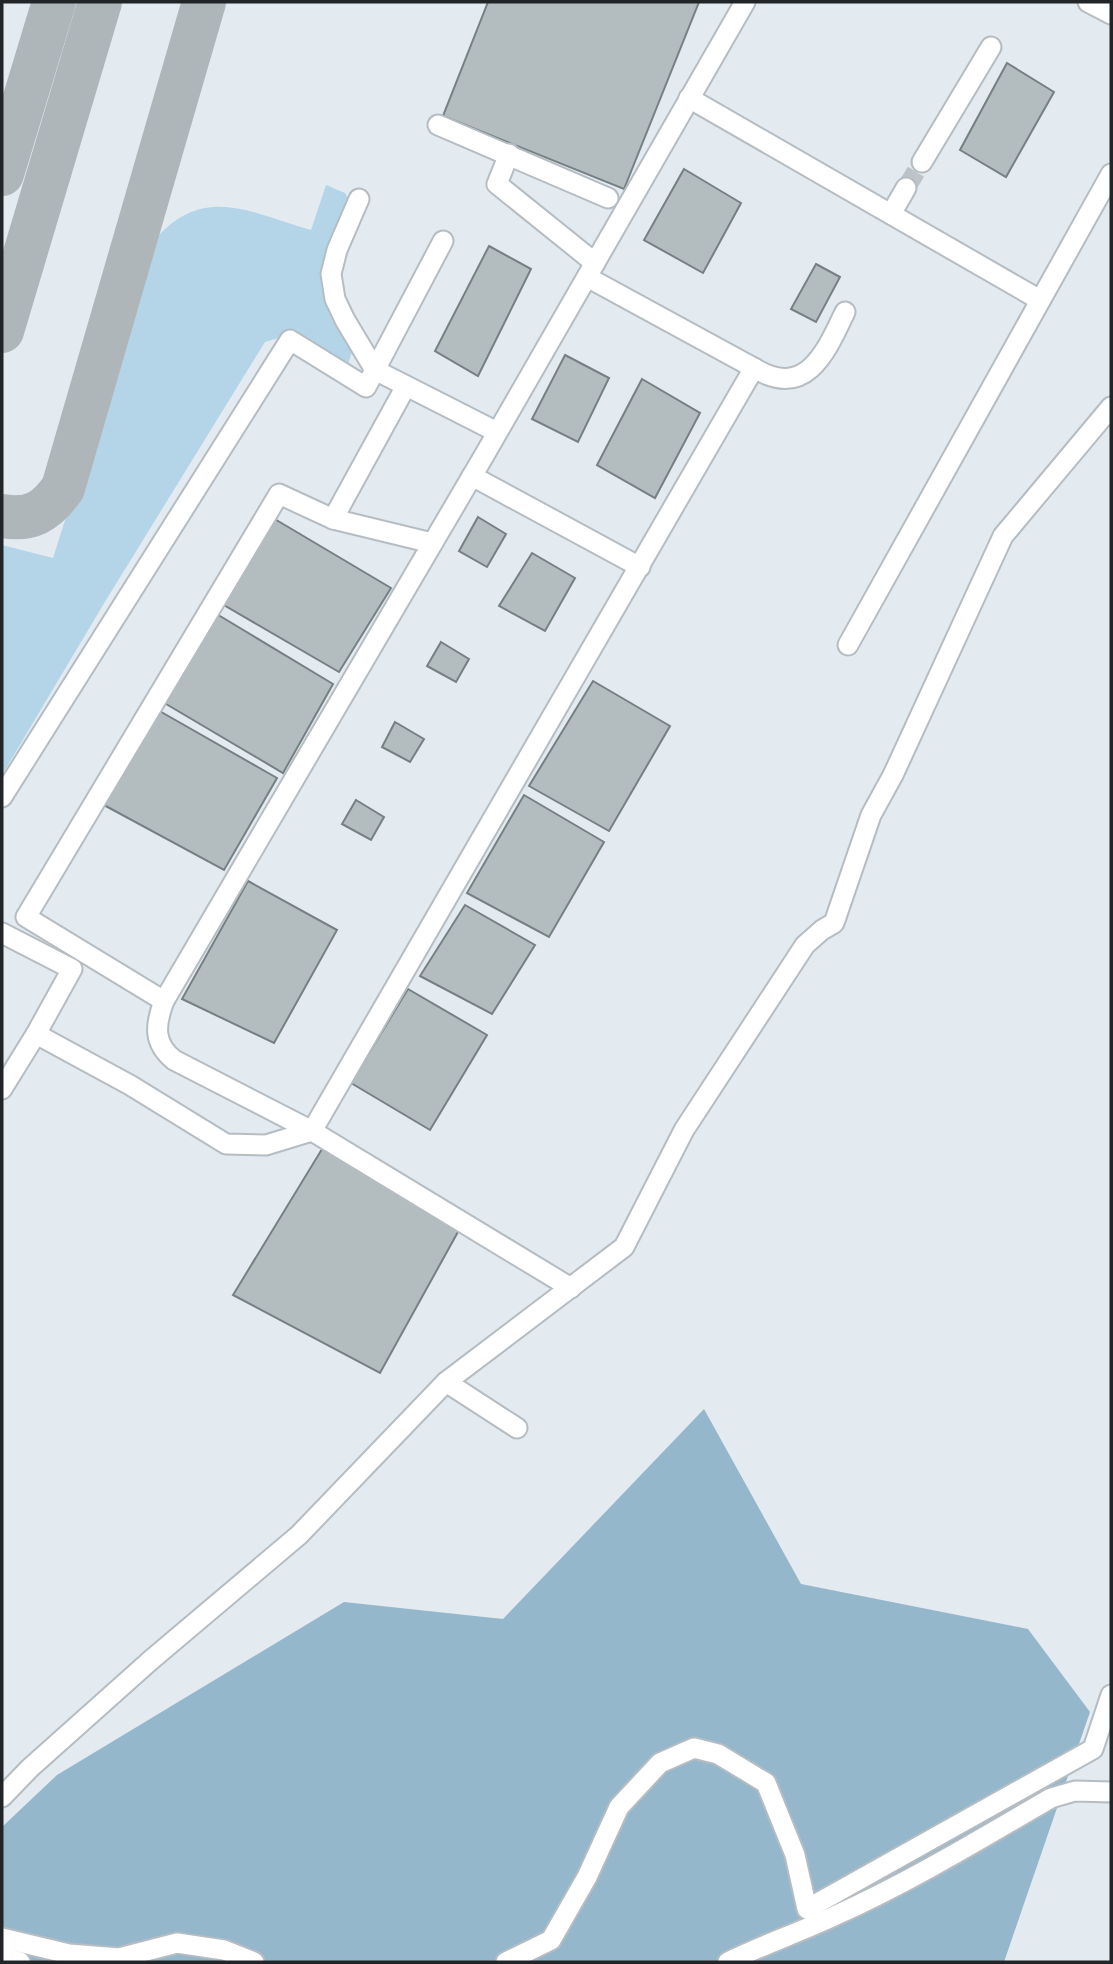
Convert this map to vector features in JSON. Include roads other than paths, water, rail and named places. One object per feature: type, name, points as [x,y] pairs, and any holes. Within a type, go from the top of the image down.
[{"type":"street","points":[[571,1288],[312,1131],[174,1060],[163,1051],[158,1040],[158,1025],[164,1001],[472,476],[745,2]]},
{"type":"street","points":[[1088,2],[1111,15]]},
{"type":"street","points":[[922,162],[991,47]]},
{"type":"street","points":[[689,98],[1040,300]]},
{"type":"street","points":[[438,125],[608,198]]},
{"type":"street","points":[[509,154],[497,184],[591,270],[770,378],[785,379],[803,374],[817,364],[845,312]]},
{"type":"street","points":[[848,645],[1111,174]]},
{"type":"street","points":[[891,214],[906,188]]},
{"type":"street","points":[[359,199],[337,250],[331,274],[335,299],[345,320],[375,370],[497,432]]},
{"type":"street","points":[[2,797],[290,340],[366,387],[443,241]]},
{"type":"street","points":[[36,1034],[130,1085],[226,1144],[266,1145],[312,1131],[754,368]]},
{"type":"street","points":[[333,519],[406,386]]},
{"type":"street","points":[[2,1797],[30,1768],[151,1660],[299,1535],[446,1382],[624,1247],[684,1130],[805,945],[822,929],[834,923],[871,815],[893,775],[1003,536],[1111,407]]},
{"type":"street","points":[[472,476],[640,567]]},
{"type":"street","points":[[164,1001],[26,917],[279,494],[333,519],[432,543]]},
{"type":"street","points":[[2,933],[72,969],[2,1089]]},
{"type":"street","points":[[446,1382],[517,1428]]},
{"type":"street","points":[[506,1962],[551,1940],[587,1878],[620,1807],[660,1763],[694,1748],[718,1754],[766,1783],[795,1855],[807,1909],[1093,1749],[1111,1695]]},
{"type":"street","points":[[728,1962],[831,1918],[914,1877],[1051,1798],[1075,1791],[1111,1792]]},
{"type":"street","points":[[2,1938],[69,1954],[118,1958],[177,1943],[223,1950],[254,1962]]},
{"type":"street","points":[[2,1956],[20,1962]]},
{"type":"tunnel","points":[[906,188],[922,162]]}]
